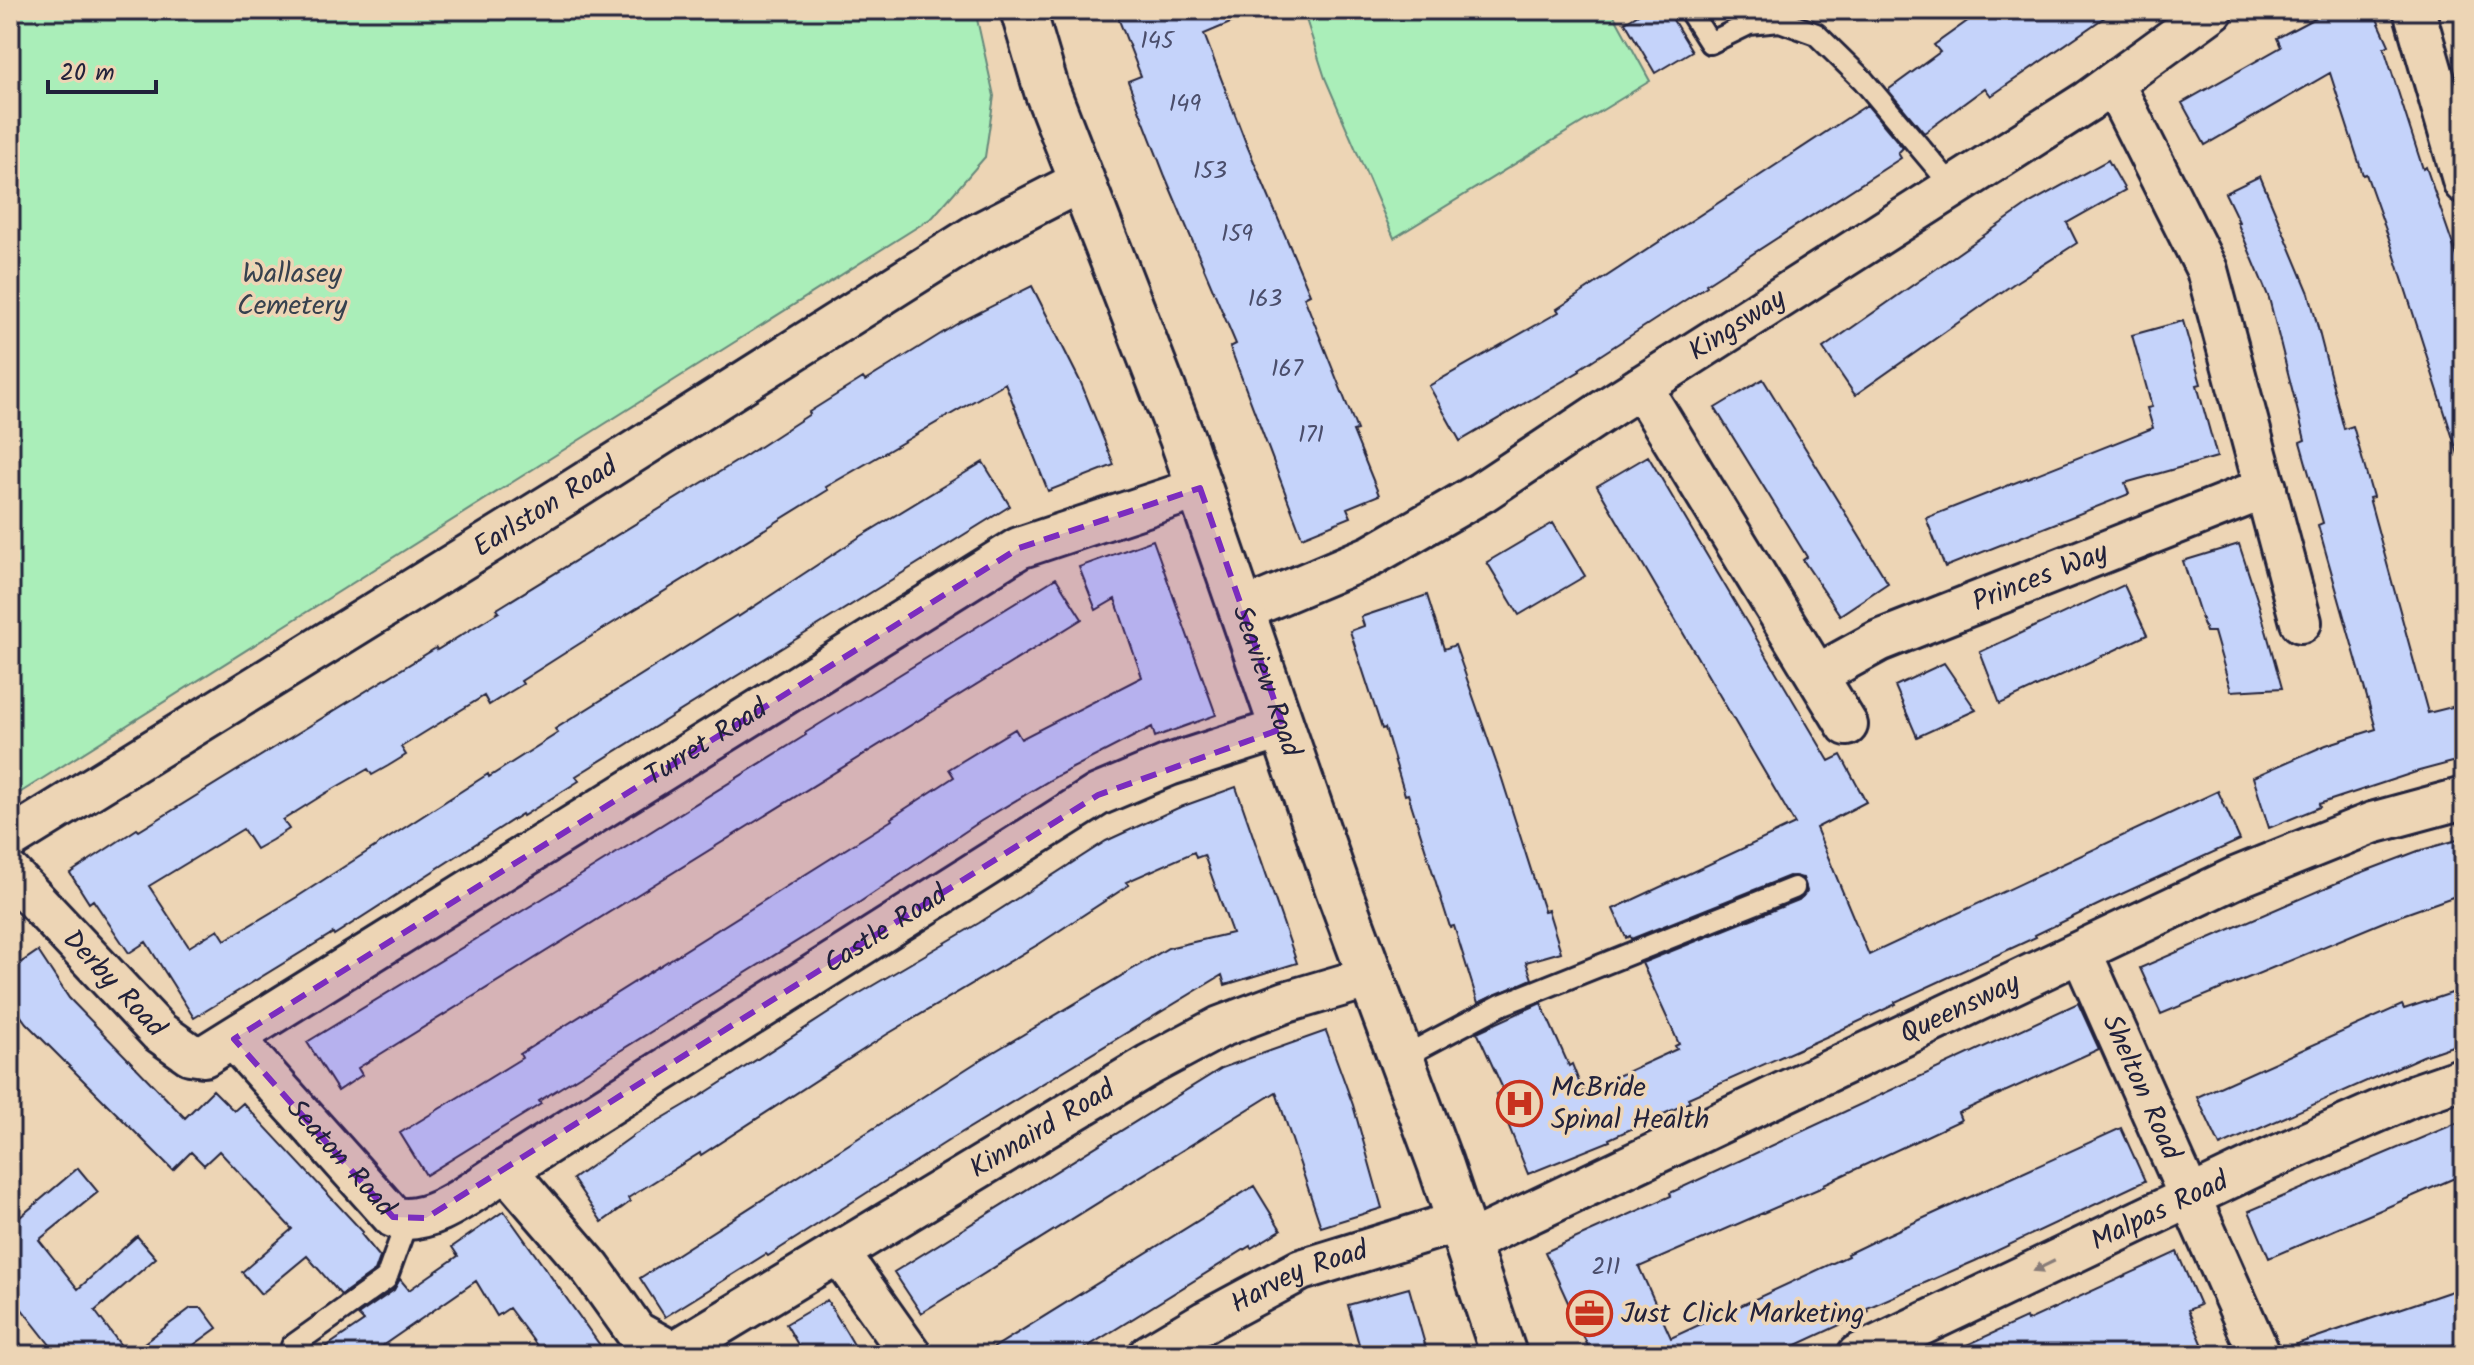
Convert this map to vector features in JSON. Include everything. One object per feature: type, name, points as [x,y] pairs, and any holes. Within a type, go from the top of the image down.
[{"type":"street","name":"Seaview Road","points":[[1023,10],[1047,91],[1200,488],[1464,1232],[1504,1355]]},
{"type":"street","name":"Kingsway","points":[[1243,610],[1371,556],[1482,492],[2113,83],[2213,10]]},
{"type":"street","points":[[2414,10],[2464,181]]},
{"type":"street","points":[[2113,83],[2207,270],[2301,622]]},
{"type":"street","name":"Earlston Road","points":[[10,839],[564,496],[976,235],[1083,180]]},
{"type":"street","points":[[1641,387],[1847,725]]},
{"type":"street","name":"Turret Road","points":[[234,1039],[1019,548],[1200,488]]},
{"type":"street","name":"Princes Way","points":[[1817,675],[1879,641],[2266,488]]},
{"type":"street","name":"Castle Road","points":[[506,1170],[1098,795],[1169,765],[1284,728]]},
{"type":"street","name":"Queensway","points":[[1464,1232],[2081,952],[2235,878],[2372,823],[2464,798]]},
{"type":"street","name":"Derby Road","points":[[10,873],[159,1032],[190,1054],[204,1056],[234,1039]]},
{"type":"street","name":"Shelton Road","points":[[2081,952],[2260,1355]]},
{"type":"street","name":"Kinnaird Road","points":[[506,1170],[591,1269],[636,1332],[665,1348],[677,1350],[1149,1065],[1220,1027],[1286,1002],[1371,977]]},
{"type":"street","name":"Seaton Road","points":[[234,1039],[393,1217],[407,1221],[426,1218],[506,1170]]},
{"type":"street","name":"Malpas Road","points":[[1858,1355],[2190,1196],[2415,1095],[2464,1078]]},
{"type":"street","name":"Harvey Road","points":[[1149,1355],[1301,1270],[1464,1232]]},
{"type":"street","points":[[838,1252],[911,1355]]},
{"type":"lane","points":[[1689,10],[1710,43],[1749,24],[1780,21],[1816,34],[1863,80],[1953,187]]},
{"type":"lane","points":[[1401,1058],[1501,1005],[1794,888]]},
{"type":"lane","points":[[292,1346],[386,1279],[407,1221]]},
{"type":"highlighted area","points":[[1200,488],[1284,728],[1098,795],[426,1218],[393,1217],[234,1039],[1019,548]]},
{"type":"green space","name":"Wallasey Cemetery","points":[[10,10],[975,10],[994,96],[985,157],[933,217],[10,799]]},
{"type":"green space","points":[[1303,10],[1611,10],[1650,81],[1394,238],[1325,78]]},
{"type":"building","points":[[1115,10],[1261,10],[1204,34],[1310,294],[1304,297],[1357,430],[1353,431],[1379,495],[1347,508],[1351,517],[1302,537],[1230,347],[1236,344],[1128,81],[1141,76]]},
{"type":"building","points":[[1645,10],[1667,10],[1692,51],[1655,73],[1625,22]]},
{"type":"building","points":[[1983,10],[2115,10],[1991,96],[1985,88],[1924,133],[1888,90],[1940,52],[1934,45]]},
{"type":"building","points":[[2330,10],[2373,10],[2389,45],[2384,48],[2423,169],[2426,167],[2464,277],[2464,453],[2458,454],[2392,247],[2366,174],[2363,175],[2330,73],[2205,145],[2182,103],[2281,47],[2277,38]]},
{"type":"building","points":[[1867,105],[1903,148],[1898,153],[1901,158],[1706,284],[1580,371],[1460,441],[1429,386],[1559,312],[1557,309]]},
{"type":"building","points":[[2108,160],[2125,190],[2067,223],[2077,243],[1855,395],[1823,348],[2030,203]]},
{"type":"building","points":[[2260,176],[2309,293],[2344,429],[2353,426],[2373,497],[2369,498],[2428,713],[2464,704],[2464,759],[2319,804],[2320,807],[2269,828],[2253,777],[2326,745],[2376,729],[2318,525],[2323,523],[2300,442],[2305,440],[2269,298],[2225,193]]},
{"type":"building","points":[[1032,286],[1081,383],[1114,465],[1048,491],[1005,383],[826,487],[828,490],[579,644],[489,705],[484,696],[401,747],[406,755],[388,766],[372,775],[368,769],[326,793],[283,820],[289,829],[272,840],[256,849],[243,829],[149,886],[189,947],[218,929],[225,940],[297,897],[488,774],[489,777],[558,733],[555,729],[983,462],[1010,506],[576,776],[579,781],[334,935],[194,1018],[146,942],[129,953],[93,900],[89,903],[70,873],[137,829],[139,831],[499,612],[497,609],[747,455],[863,378],[865,381],[960,322]]},
{"type":"building","points":[[2183,321],[2217,457],[2125,483],[2129,494],[1945,567],[1926,518],[2153,428],[2147,408],[2152,407],[2132,335]]},
{"type":"building","points":[[1763,379],[1888,583],[1840,615],[1803,560],[1807,557],[1715,408]]},
{"type":"building","points":[[1648,456],[1829,761],[1841,755],[1866,802],[1816,828],[1869,955],[2218,791],[2240,840],[2104,902],[1828,1036],[1688,1098],[1690,1102],[1610,1141],[1528,1174],[1496,1094],[1504,1091],[1477,1032],[1541,1003],[1583,1092],[1677,1049],[1675,1046],[1679,1044],[1642,963],[1799,900],[1807,891],[1803,878],[1789,876],[1631,939],[1630,936],[1626,938],[1613,909],[1795,824],[1597,486]]},
{"type":"building","points":[[1553,523],[1585,576],[1519,615],[1487,562]]},
{"type":"building","points":[[1153,540],[1216,715],[1155,737],[1152,727],[1057,776],[981,821],[854,906],[539,1101],[541,1104],[426,1175],[400,1133],[892,820],[954,777],[949,769],[1015,729],[1021,739],[1142,677],[1115,599],[1096,610],[1079,567]]},
{"type":"building","points":[[2239,544],[2282,688],[2231,691],[2214,632],[2206,632],[2183,561]]},
{"type":"building","points":[[1056,578],[1082,619],[358,1068],[362,1075],[338,1091],[307,1042],[578,877]]},
{"type":"building","points":[[2124,585],[2147,635],[2000,704],[1980,652]]},
{"type":"building","points":[[1427,595],[1444,649],[1455,645],[1544,911],[1548,910],[1561,952],[1526,962],[1532,979],[1478,1003],[1350,631],[1364,626],[1361,617]]},
{"type":"building","points":[[1944,663],[1976,710],[1917,737],[1895,686]]},
{"type":"building","points":[[1236,787],[1297,963],[1225,985],[1222,975],[665,1317],[640,1278],[977,1062],[1168,948],[1232,933],[1204,855],[1196,858],[1194,852],[1126,882],[1129,885],[1039,944],[886,1035],[701,1155],[628,1198],[630,1202],[602,1222],[573,1179],[634,1135],[855,996],[979,923],[1106,841],[1178,808]]},
{"type":"building","points":[[2464,838],[2464,893],[2388,920],[2161,1014],[2140,968],[2355,875],[2418,851]]},
{"type":"building","points":[[38,951],[69,998],[185,1118],[213,1090],[234,1111],[243,1103],[363,1232],[361,1234],[380,1257],[375,1271],[341,1295],[307,1256],[261,1294],[242,1272],[292,1229],[219,1151],[204,1165],[191,1152],[173,1170],[26,1023],[10,1001],[10,970]]},
{"type":"building","points":[[2464,989],[2464,1042],[2423,1056],[2220,1146],[2197,1097],[2402,1005],[2404,1009]]},
{"type":"building","points":[[2078,1003],[2099,1049],[1958,1113],[1961,1120],[1825,1186],[1639,1267],[1671,1338],[2121,1128],[2145,1181],[1867,1308],[1868,1312],[1775,1355],[1592,1355],[1545,1252],[1671,1196],[1670,1193]]},
{"type":"building","points":[[1326,1031],[1353,1105],[1382,1208],[1321,1227],[1276,1092],[921,1313],[894,1272],[1222,1068]]},
{"type":"building","points":[[2464,1120],[2464,1174],[2269,1258],[2249,1211]]},
{"type":"building","points":[[78,1168],[98,1192],[39,1240],[78,1289],[137,1236],[156,1258],[95,1311],[128,1355],[58,1355],[10,1294],[10,1204],[20,1217]]},
{"type":"building","points":[[1254,1186],[1281,1230],[1074,1355],[982,1355]]},
{"type":"building","points":[[504,1211],[607,1355],[544,1355],[509,1308],[497,1316],[476,1281],[369,1355],[314,1355],[364,1321],[358,1315],[394,1290],[400,1279],[409,1290],[458,1256],[452,1247]]},
{"type":"building","points":[[2177,1252],[2200,1305],[2188,1310],[2207,1355],[1945,1355],[2026,1318],[2027,1321]]},
{"type":"building","points":[[2464,1287],[2464,1341],[2423,1355],[2283,1355],[2282,1349]]},
{"type":"building","points":[[1409,1288],[1428,1355],[1362,1355],[1348,1305]]},
{"type":"building","points":[[827,1300],[860,1355],[804,1355],[786,1324]]},
{"type":"building","points":[[191,1308],[202,1308],[217,1328],[180,1355],[128,1355]]},
{"type":"place","name":"McBride Spinal Health","points":[[1520,1104]]},
{"type":"place","name":"Just Click Marketing","points":[[1590,1314]]}]
